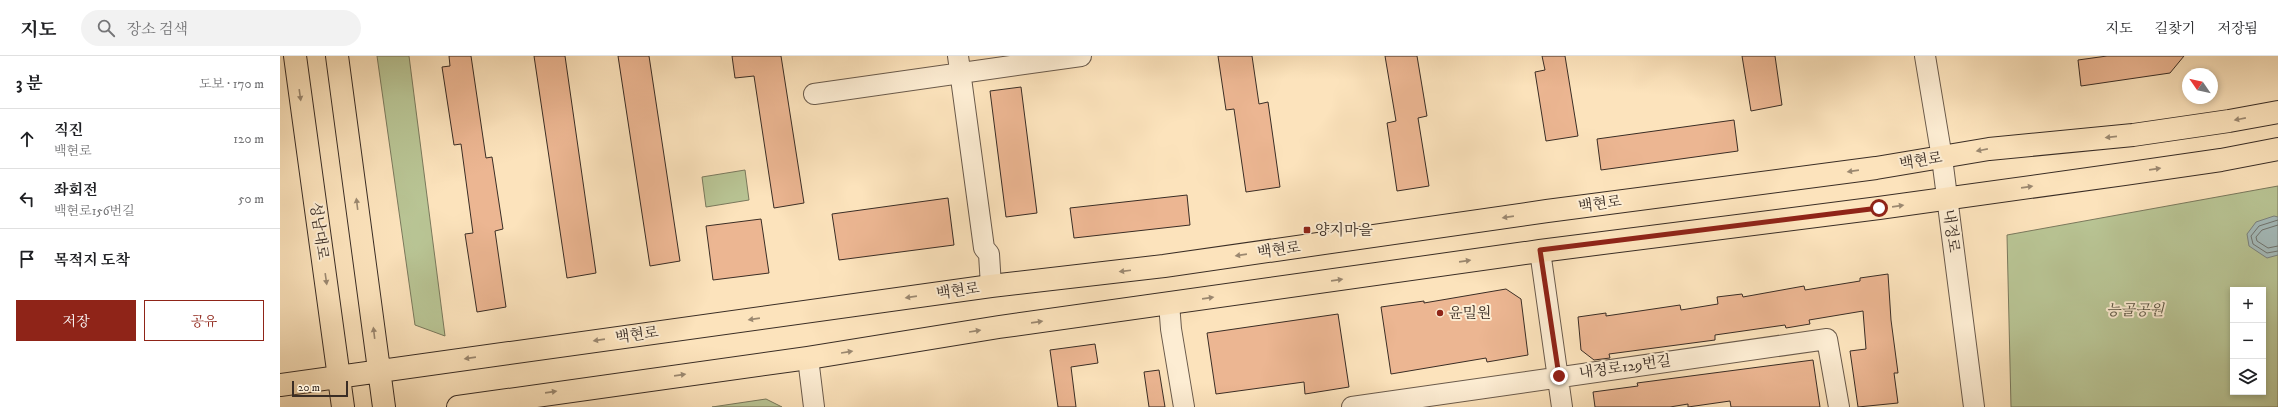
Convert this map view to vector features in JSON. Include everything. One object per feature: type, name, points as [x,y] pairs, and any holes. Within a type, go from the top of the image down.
[{"type":"main road","name":"성남대로","points":[[295,56],[343,407]]},
{"type":"main road","points":[[337,56],[384,407]]},
{"type":"main road","name":"백현로","points":[[280,384],[991,286],[1164,266],[1942,158],[1989,149],[2133,135],[2229,121],[2278,112]]},
{"type":"main road","points":[[458,407],[808,358],[999,327],[1540,250],[1946,199],[2221,160],[2278,149]]},
{"type":"street","points":[[814,94],[960,64],[1081,56]]},
{"type":"street","name":"내정로","points":[[1925,56],[1942,158],[1946,199],[1974,407]]},
{"type":"street","points":[[960,64],[984,248],[988,254],[991,286]]},
{"type":"street","points":[[1540,250],[1559,376],[1562,407]]},
{"type":"street","points":[[1169,304],[1171,329],[1184,407]]},
{"type":"street","name":"내정로129번길","points":[[1352,407],[1559,376],[1827,340],[1839,407]]},
{"type":"street","points":[[808,358],[814,407]]},
{"type":"green space","points":[[377,56],[409,56],[445,336],[415,325]]},
{"type":"green space","points":[[745,170],[749,200],[706,207],[702,177]]},
{"type":"green space","name":"능골공원","points":[[2278,186],[2278,407],[2011,407],[2007,235]]},
{"type":"green space","points":[[766,399],[782,407],[712,407]]},
{"type":"water","points":[[2274,216],[2278,217],[2278,255],[2267,258],[2249,246],[2247,234],[2256,222]]},
{"type":"building","points":[[449,56],[471,56],[486,158],[492,157],[503,229],[495,231],[506,307],[477,312],[465,234],[473,233],[461,144],[454,145],[442,67],[450,66]]},
{"type":"building","points":[[534,56],[565,56],[596,273],[567,278]]},
{"type":"building","points":[[618,56],[649,56],[680,261],[650,266]]},
{"type":"building","points":[[732,56],[781,56],[804,203],[774,208],[754,76],[735,78]]},
{"type":"building","points":[[1218,56],[1252,56],[1259,104],[1268,102],[1280,187],[1246,192],[1234,109],[1226,110]]},
{"type":"building","points":[[1385,56],[1417,56],[1427,116],[1418,118],[1429,186],[1397,191],[1387,123],[1396,121]]},
{"type":"building","points":[[1542,56],[1565,56],[1578,136],[1546,141],[1535,72],[1545,70]]},
{"type":"building","points":[[1742,56],[1775,56],[1782,105],[1751,111]]},
{"type":"building","points":[[2107,56],[2184,56],[2170,73],[2081,86],[2078,60]]},
{"type":"building","points":[[1021,87],[1037,213],[1006,217],[990,91]]},
{"type":"building","points":[[1734,120],[1738,151],[1601,170],[1597,139]]},
{"type":"building","points":[[1187,195],[1190,225],[1074,238],[1070,208]]},
{"type":"building","points":[[948,198],[954,245],[839,260],[832,214]]},
{"type":"building","points":[[761,219],[769,273],[713,280],[706,226]]},
{"type":"building","points":[[1888,274],[1891,320],[1898,373],[1894,373],[1898,403],[1858,407],[1850,351],[1866,349],[1863,311],[1809,320],[1810,324],[1786,328],[1785,325],[1715,335],[1715,340],[1609,354],[1610,358],[1594,360],[1581,350],[1578,317],[1606,313],[1606,316],[1680,305],[1681,310],[1718,304],[1717,297],[1742,294],[1743,297],[1804,286],[1805,290],[1860,281],[1860,278]]},
{"type":"building","points":[[1506,289],[1521,299],[1528,355],[1487,362],[1486,358],[1391,374],[1381,307],[1424,301],[1424,303]]},
{"type":"building","points":[[1338,314],[1349,387],[1305,394],[1304,382],[1216,394],[1207,333]]},
{"type":"building","points":[[1095,344],[1098,363],[1071,367],[1076,407],[1058,407],[1050,350]]},
{"type":"building","points":[[1813,360],[1820,407],[1731,407],[1730,401],[1688,407],[1688,404],[1670,407],[1595,407],[1593,392],[1638,386],[1637,383]]},
{"type":"building","points":[[1159,370],[1165,407],[1149,407],[1144,372]]},
{"type":"place","name":"양지마을","points":[[1307,230]]},
{"type":"place","name":"윤밀원","points":[[1440,313]]},
{"type":"route","points":[[1559,376],[1540,250],[1879,208]]}]
